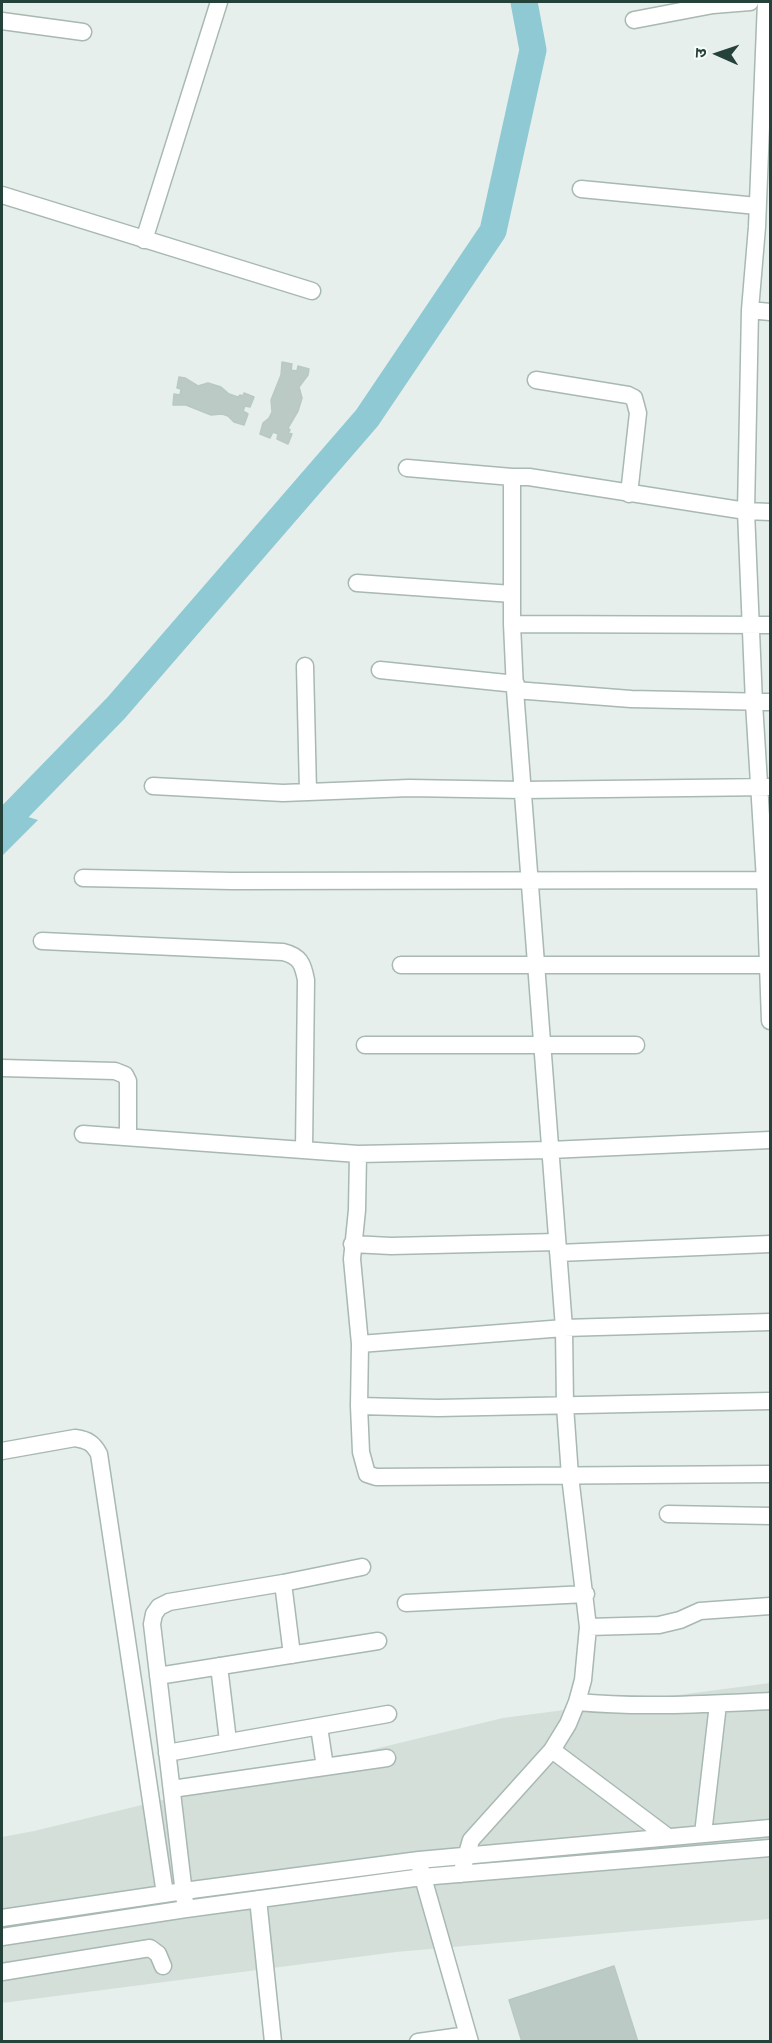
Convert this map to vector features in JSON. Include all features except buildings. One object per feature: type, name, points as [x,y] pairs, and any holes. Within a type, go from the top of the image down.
[{"type":"street","points":[[144,240],[219,2]]},
{"type":"street","points":[[634,20],[713,5],[750,2]]},
{"type":"street","points":[[766,2],[767,60],[757,206],[764,228],[750,310],[746,511],[752,626],[763,703],[771,1021]]},
{"type":"street","points":[[2,21],[83,32]]},
{"type":"street","points":[[581,189],[757,206]]},
{"type":"street","points":[[2,195],[312,291]]},
{"type":"street","points":[[750,310],[771,312]]},
{"type":"street","points":[[536,380],[628,394],[634,398],[638,413],[629,494]]},
{"type":"street","points":[[407,468],[529,477],[746,511],[771,512]]},
{"type":"street","points":[[461,1874],[471,1840],[552,1750],[568,1724],[578,1702],[583,1680],[588,1627],[586,1594],[570,1476],[565,1406],[564,1328],[515,687],[512,624],[512,477]]},
{"type":"street","points":[[357,583],[512,594]]},
{"type":"street","points":[[512,624],[771,626]]},
{"type":"street","points":[[305,666],[308,791]]},
{"type":"street","points":[[380,670],[631,699],[763,703]]},
{"type":"street","points":[[153,786],[283,793],[409,788],[523,790],[765,787]]},
{"type":"street","points":[[83,878],[232,881],[768,880]]},
{"type":"street","points":[[42,941],[293,954],[304,968],[306,980],[304,1150]]},
{"type":"street","points":[[402,965],[770,965]]},
{"type":"street","points":[[364,1045],[636,1045]]},
{"type":"street","points":[[2,1068],[115,1071],[125,1075],[128,1082],[128,1137]]},
{"type":"street","points":[[83,1134],[358,1154],[550,1150],[771,1140]]},
{"type":"street","points":[[358,1154],[357,1210],[352,1259],[360,1344],[359,1406],[363,1464],[367,1474],[376,1478],[771,1474]]},
{"type":"street","points":[[352,1244],[557,1247],[771,1244]]},
{"type":"street","points":[[360,1344],[564,1328],[771,1322]]},
{"type":"street","points":[[359,1406],[438,1408],[771,1401]]},
{"type":"street","points":[[2,1451],[75,1438],[85,1439],[94,1444],[99,1454],[165,1894]]},
{"type":"street","points":[[668,1514],[771,1516]]},
{"type":"street","points":[[186,1909],[152,1624],[154,1614],[159,1607],[169,1602],[284,1583],[362,1567]]},
{"type":"street","points":[[284,1583],[291,1655]]},
{"type":"street","points":[[406,1603],[586,1594]]},
{"type":"street","points":[[588,1627],[670,1623],[700,1611],[771,1606]]},
{"type":"street","points":[[158,1676],[378,1641]]},
{"type":"street","points":[[219,1666],[228,1741]]},
{"type":"street","points":[[578,1702],[718,1704],[771,1701]]},
{"type":"street","points":[[703,1834],[718,1704]]},
{"type":"street","points":[[167,1752],[388,1714]]},
{"type":"street","points":[[319,1727],[325,1767]]},
{"type":"street","points":[[552,1750],[668,1838]]},
{"type":"street","points":[[172,1789],[387,1758]]},
{"type":"street","points":[[2,1918],[419,1860],[771,1828]]},
{"type":"street","points":[[2,1938],[186,1909],[422,1877],[771,1848]]},
{"type":"street","points":[[418,2042],[469,2038],[419,1860]]},
{"type":"street","points":[[258,1899],[273,2042]]},
{"type":"street","points":[[2,1972],[150,1948],[158,1954],[163,1966]]},
{"type":"shaded area","points":[[770,1683],[770,1919],[396,1952],[2,2003],[2,1837],[503,1718]]},
{"type":"water","points":[[2,809],[38,820],[2,856]]},
{"type":"waterway","points":[[2,825],[116,708],[367,418],[493,231],[533,50],[524,2]]}]
